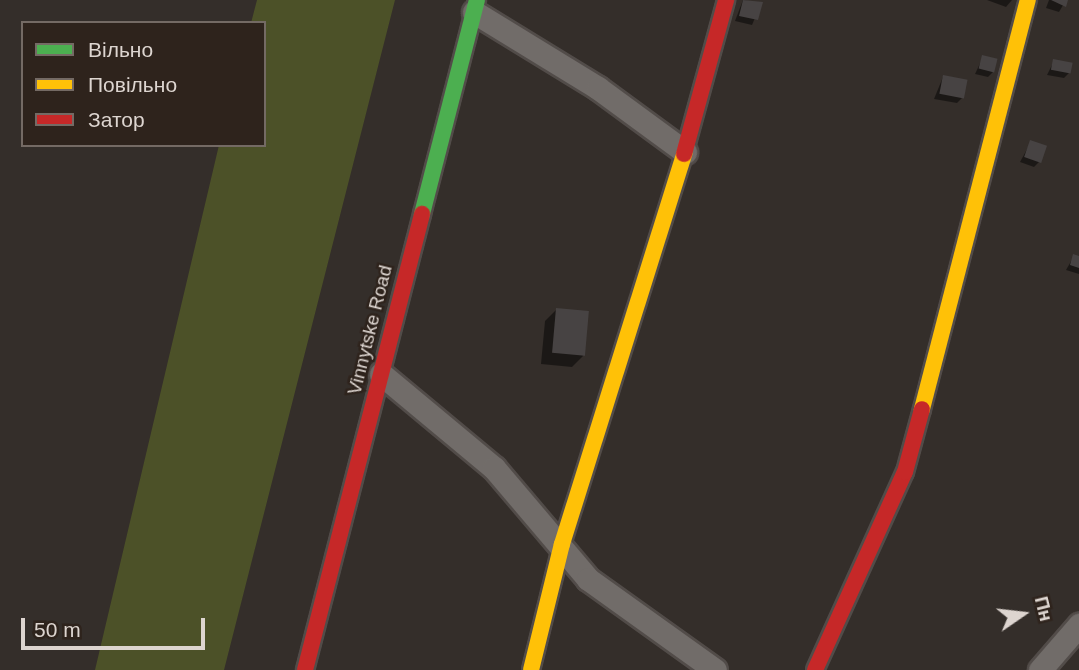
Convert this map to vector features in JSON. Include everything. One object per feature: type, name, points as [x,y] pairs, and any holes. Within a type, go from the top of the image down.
[{"type":"street","points":[[531,670],[562,544],[685,152],[726,0]]},
{"type":"street","points":[[815,670],[905,472],[1028,0]]},
{"type":"street","points":[[475,6],[598,88],[685,152]]},
{"type":"street","name":"Vinnytske Road","points":[[305,670],[475,6]]},
{"type":"street","points":[[381,374],[494,468],[562,544],[589,579],[715,670]]},
{"type":"street","points":[[1040,670],[1079,625]]},
{"type":"green space","points":[[257,0],[395,0],[224,670],[95,670],[219,147],[266,147],[266,21],[252,21]]},
{"type":"building","points":[[743,0],[763,2],[758,20],[739,16]]},
{"type":"building","points":[[1051,0],[1068,0],[1066,7]]},
{"type":"building","points":[[982,55],[998,59],[994,72],[979,69]]},
{"type":"building","points":[[1053,59],[1073,63],[1071,74],[1051,70]]},
{"type":"building","points":[[943,75],[968,80],[964,98],[939,94]]},
{"type":"building","points":[[1030,140],[1047,146],[1041,163],[1024,157]]},
{"type":"building","points":[[1073,254],[1079,256],[1079,268],[1070,265]]},
{"type":"building","points":[[556,308],[589,311],[585,356],[552,353]]},
{"type":"traffic: fast","points":[[422,214],[477,0]]},
{"type":"traffic: slow","points":[[922,409],[1028,0]]},
{"type":"traffic: slow","points":[[531,670],[562,544],[684,154]]},
{"type":"traffic: jam","points":[[684,154],[726,0]]},
{"type":"traffic: jam","points":[[305,670],[422,214]]},
{"type":"traffic: jam","points":[[815,670],[905,472],[922,409]]}]
